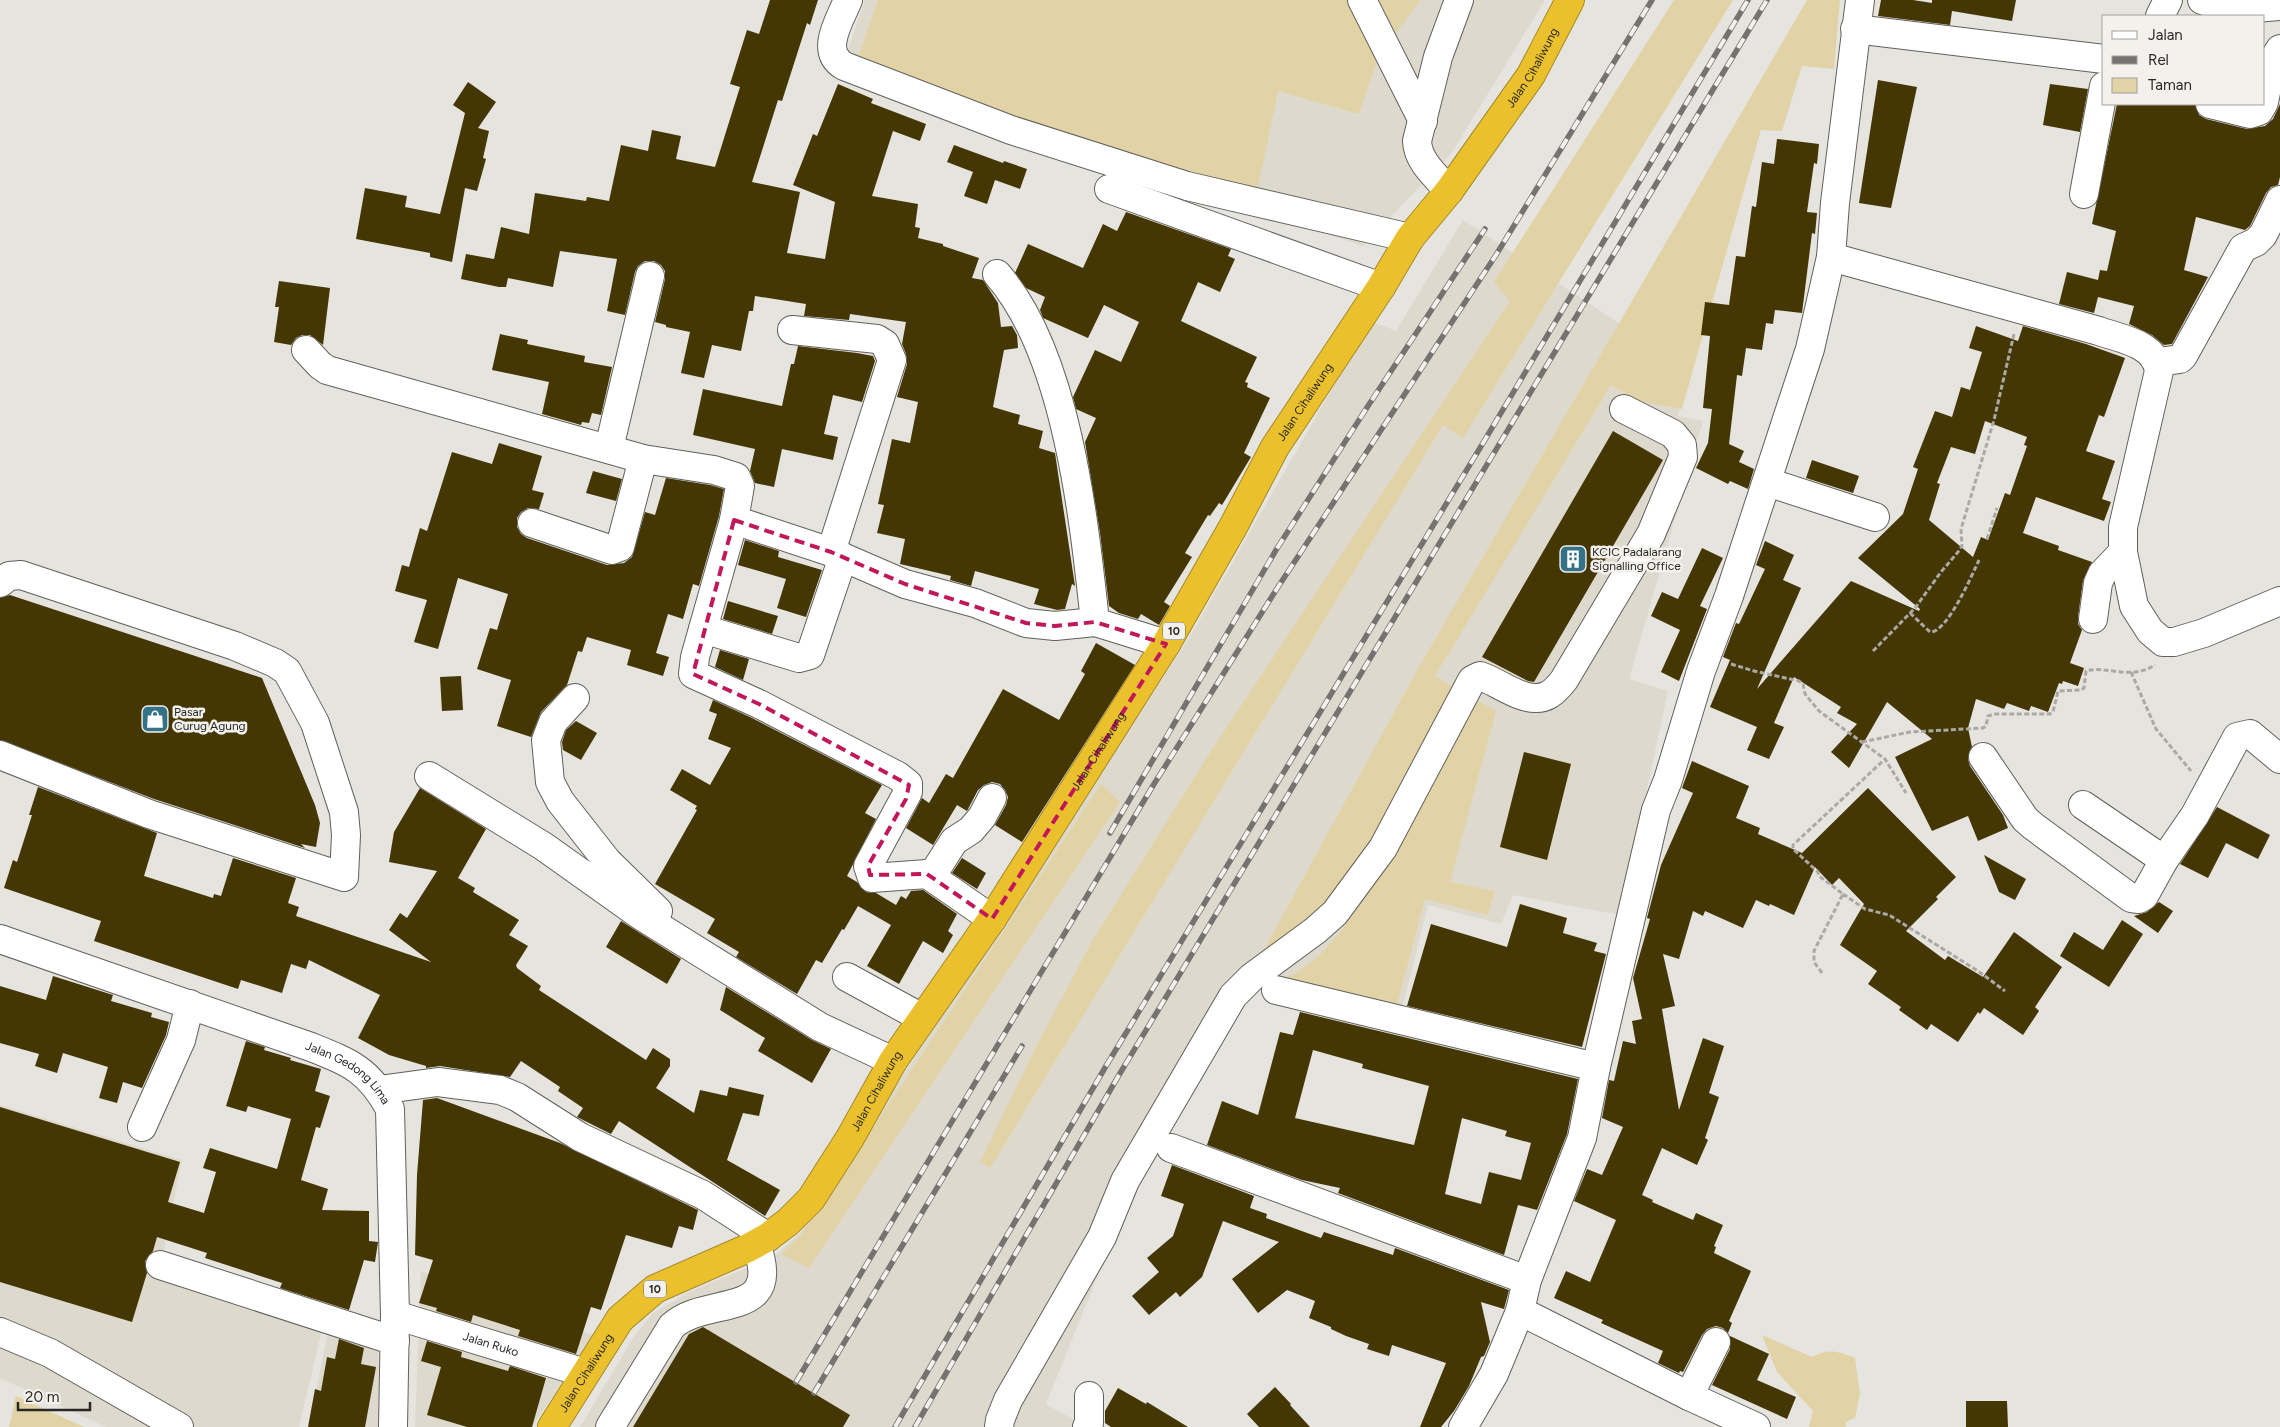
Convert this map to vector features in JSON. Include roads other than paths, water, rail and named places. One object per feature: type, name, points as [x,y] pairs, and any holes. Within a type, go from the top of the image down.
[{"type":"highway","name":"Jalan Cihaliwung","points":[[552,1427],[620,1319],[655,1289],[762,1240],[788,1222],[811,1199],[840,1154],[893,1061],[992,919],[1166,644],[1233,527],[1275,447],[1381,288],[1410,238],[1449,191],[1531,75],[1570,0]]},
{"type":"street","points":[[848,0],[831,44],[834,58],[844,66],[1011,130],[1187,186],[1410,238]]},
{"type":"street","points":[[1362,0],[1423,121]]},
{"type":"street","points":[[1449,191],[1421,159],[1417,141],[1438,57],[1459,0]]},
{"type":"street","points":[[1463,1427],[1494,1374],[1520,1311],[1527,1280],[1582,1138],[1596,1067],[1656,810],[1668,780],[1707,656],[1729,596],[1810,349],[1831,257],[1835,203],[1860,0]]},
{"type":"street","points":[[2160,15],[2168,0]]},
{"type":"street","points":[[2202,0],[2232,10],[2280,6]]},
{"type":"street","points":[[1855,29],[2102,59]]},
{"type":"street","points":[[2265,94],[2272,62],[2280,50]]},
{"type":"street","points":[[2084,194],[2102,97]]},
{"type":"street","points":[[2214,105],[2250,114],[2259,111],[2262,105]]},
{"type":"street","points":[[1109,189],[1381,288]]},
{"type":"street","points":[[2158,362],[2180,359],[2183,356],[2243,248],[2256,242],[2263,235],[2280,200]]},
{"type":"street","points":[[1831,257],[2098,331],[2142,346],[2158,362],[2158,380],[2123,527],[2123,552],[2134,606],[2150,631],[2163,642],[2174,642],[2204,633],[2257,612],[2280,600]]},
{"type":"street","points":[[997,274],[1016,297],[1035,335],[1066,431],[1085,525],[1095,622]]},
{"type":"street","points":[[609,448],[650,276]]},
{"type":"street","points":[[703,629],[799,658],[810,655],[892,360],[887,346],[877,339],[792,330]]},
{"type":"street","points":[[306,350],[327,370],[643,459],[734,475],[740,486],[734,520],[703,629],[693,674],[759,704],[898,776],[908,784],[906,799],[868,870],[872,878],[927,874],[935,871],[954,841],[971,830],[982,817],[992,798]]},
{"type":"street","points":[[999,1427],[1008,1400],[1102,1237],[1125,1181],[1232,996],[1252,977],[1316,930],[1335,913],[1383,848],[1472,680],[1480,676],[1490,679],[1517,694],[1534,698],[1549,695],[1564,680],[1651,534],[1683,457],[1682,445],[1673,434],[1624,409]]},
{"type":"street","points":[[532,523],[612,550],[617,549],[620,546],[643,459]]},
{"type":"street","points":[[1767,482],[1875,517]]},
{"type":"street","points":[[734,520],[837,555],[905,584],[975,603],[1026,622],[1055,626],[1095,622],[1166,644]]},
{"type":"street","points":[[2094,619],[2098,583],[2102,574],[2123,552]]},
{"type":"street","points":[[0,583],[9,576],[21,575],[235,646],[287,671],[316,723],[344,812],[346,835],[344,877],[149,814],[0,755]]},
{"type":"street","points":[[575,698],[553,722],[546,740],[550,782],[560,801],[607,861],[680,931],[691,947]]},
{"type":"street","points":[[1983,757],[2025,819],[2131,898],[2139,899],[2144,896],[2164,860],[2195,815],[2237,736],[2250,734],[2280,759]]},
{"type":"street","points":[[429,776],[543,846],[640,915],[820,1027],[893,1061]]},
{"type":"street","points":[[2083,805],[2164,860]]},
{"type":"street","points":[[927,874],[992,919]]},
{"type":"street","name":"Jalan Gedong Lima","points":[[0,939],[340,1058],[363,1072],[379,1090],[390,1109],[395,1328],[393,1427]]},
{"type":"street","points":[[846,977],[922,1018]]},
{"type":"street","points":[[1276,990],[1596,1067]]},
{"type":"street","points":[[142,1127],[181,1040],[190,1004]]},
{"type":"street","points":[[379,1090],[438,1082],[500,1090],[517,1097],[580,1137],[703,1195],[762,1240],[764,1275],[753,1294],[742,1302],[694,1312],[677,1322],[666,1334],[610,1427]]},
{"type":"street","points":[[1171,1148],[1527,1280]]},
{"type":"street","name":"Jalan Ruko","points":[[160,1265],[395,1328],[585,1373]]},
{"type":"street","points":[[1520,1311],[1689,1396],[1756,1427]]},
{"type":"street","points":[[0,1332],[50,1353],[179,1427]]},
{"type":"street","points":[[1689,1396],[1716,1342]]},
{"type":"street","points":[[1087,1427],[1089,1423],[1089,1396]]},
{"type":"railway","points":[[796,1382],[1154,784],[1278,587],[1496,255],[1652,0]]},
{"type":"railway","points":[[895,1427],[1106,1066],[1480,448],[1748,0]]},
{"type":"railway","points":[[915,1427],[1119,1075],[1767,0]]},
{"type":"railway","points":[[1110,833],[1276,550],[1366,409],[1485,229]]},
{"type":"railway","points":[[814,1393],[1022,1046]]},
{"type":"place","name":"KCIC Padalarang Signalling Office","points":[[1573,559]]},
{"type":"place","name":"Pasar Curug Agung","points":[[155,719]]}]
